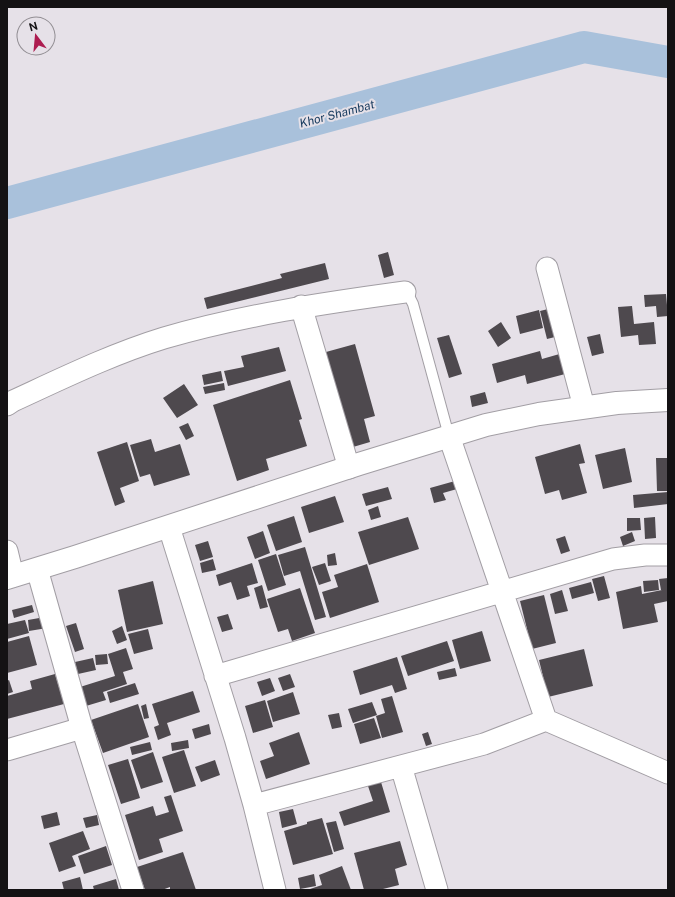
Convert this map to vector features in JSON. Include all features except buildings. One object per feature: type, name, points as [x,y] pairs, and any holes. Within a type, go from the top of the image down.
[{"type":"street","points":[[547,268],[584,407]]},
{"type":"street","points":[[7,405],[101,361],[163,338],[229,321],[301,306],[405,292]]},
{"type":"street","points":[[301,306],[349,468]]},
{"type":"street","points":[[7,551],[10,577],[486,425],[539,414],[584,407],[617,403],[668,400]]},
{"type":"street","points":[[449,436],[546,720]]},
{"type":"street","points":[[169,527],[235,738],[254,805],[275,890]]},
{"type":"street","points":[[215,676],[613,559],[645,555],[668,555]]},
{"type":"street","points":[[37,569],[82,728],[133,890]]},
{"type":"street","points":[[254,805],[484,744],[546,720],[668,773]]},
{"type":"street","points":[[7,750],[82,728]]},
{"type":"street","points":[[401,766],[437,890]]},
{"type":"lane","points":[[405,292],[413,304],[449,436]]},
{"type":"waterway","name":"Khor Shambat","points":[[7,203],[584,47],[668,62]]}]
